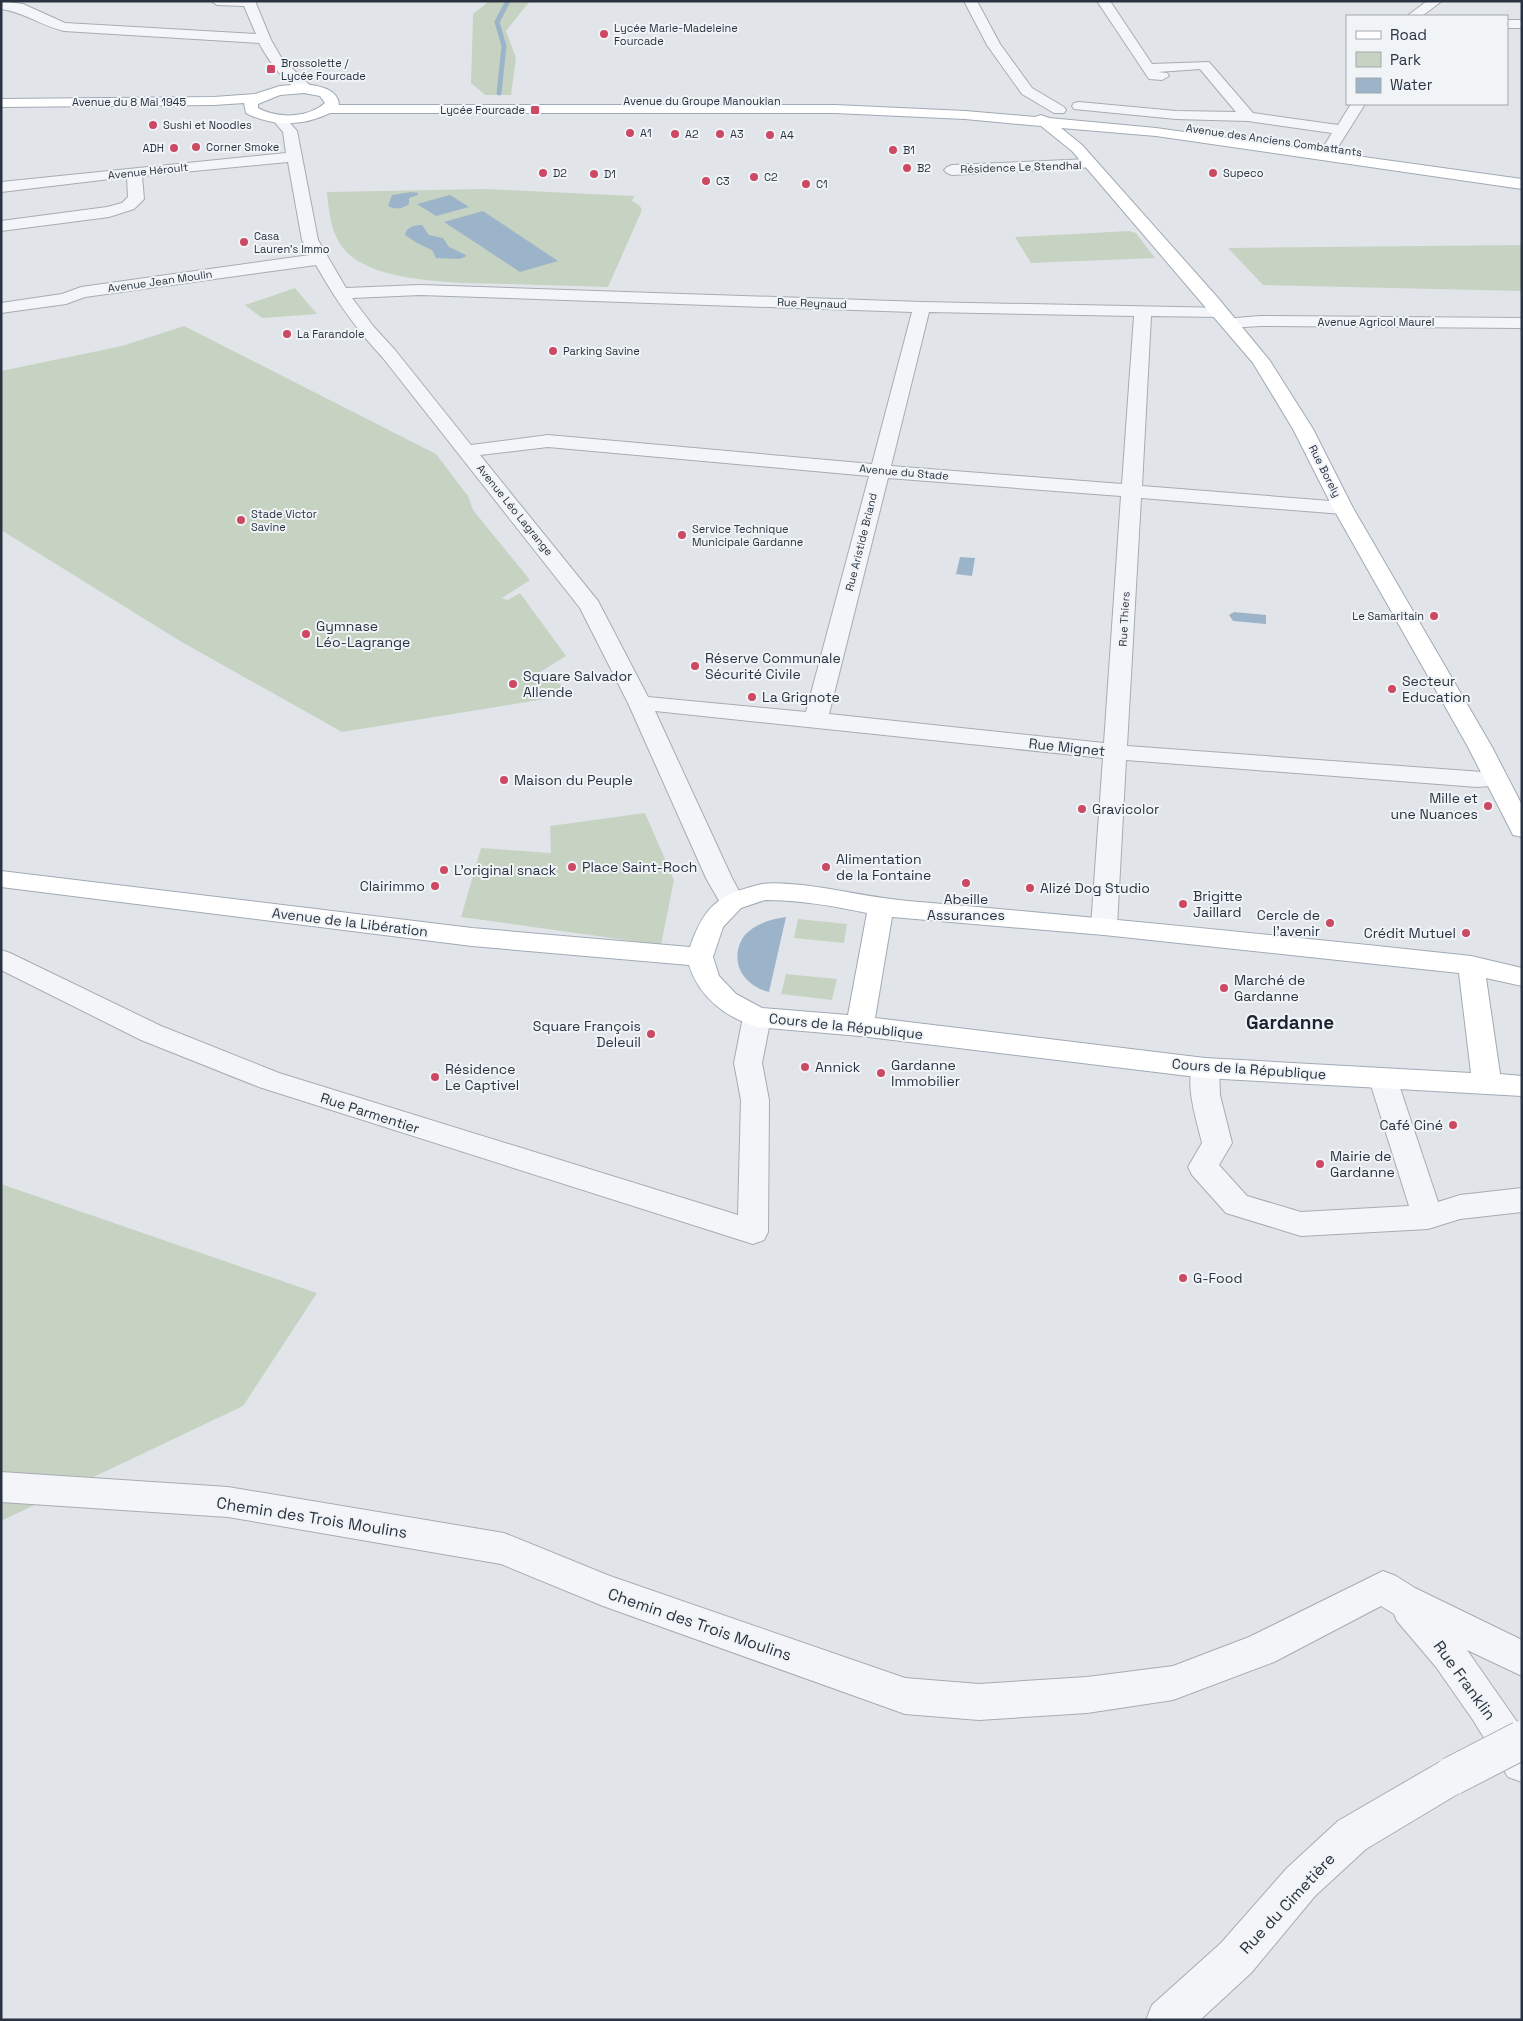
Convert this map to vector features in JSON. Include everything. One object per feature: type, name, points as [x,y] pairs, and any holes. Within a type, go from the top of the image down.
[{"type":"main road","points":[[308,90],[323,92],[329,104],[304,117],[279,119],[266,117],[253,104],[272,92],[308,90]]},
{"type":"main road","name":"Avenue du Groupe Manoukian","points":[[329,104],[799,100],[1027,107]]},
{"type":"main road","name":"Avenue du 8 Mai 1945","points":[[1,103],[214,102],[253,104]]},
{"type":"main road","name":"Avenue du 8 Mai 1945","points":[[1,109],[190,108],[253,104]]},
{"type":"main road","name":"Avenue du Groupe Manoukian","points":[[329,104],[835,108],[1044,122]]},
{"type":"main road","name":"Avenue du Groupe Manoukian","points":[[981,117],[1027,107]]},
{"type":"main road","name":"Avenue des Anciens Combattants","points":[[1027,107],[1113,117],[1522,175]]},
{"type":"main road","name":"Rue Borely","points":[[1027,107],[1077,148],[1261,362],[1304,429],[1343,508],[1475,739],[1522,829]]},
{"type":"main road","points":[[1059,110],[1076,125],[1077,148]]},
{"type":"main road","points":[[1056,132],[1076,125],[1113,117]]},
{"type":"main road","name":"Avenue des Anciens Combattants","points":[[1044,122],[1156,132],[1522,184]]},
{"type":"main road","name":"Avenue de la Libération","points":[[1,878],[472,937],[700,958]]},
{"type":"main road","points":[[700,958],[711,924],[732,902],[764,892],[790,892],[825,896],[882,907],[1104,926],[1471,965],[1522,977]]},
{"type":"main road","points":[[860,1026],[882,907]]},
{"type":"main road","name":"Cours de la République","points":[[700,958],[707,979],[726,1001],[757,1017],[860,1026],[1205,1068],[1522,1086]]},
{"type":"main road","points":[[1471,965],[1487,1085]]},
{"type":"street","points":[[217,1],[249,2],[266,45],[272,92]]},
{"type":"street","points":[[970,1],[994,45],[1027,90],[1059,110]]},
{"type":"street","points":[[1103,1],[1154,76],[1210,73],[1246,114]]},
{"type":"street","points":[[1415,15],[1436,1]]},
{"type":"street","points":[[1,5],[18,7],[53,24],[64,27],[266,45],[290,78],[308,90]]},
{"type":"street","points":[[1508,24],[1522,24]]},
{"type":"street","points":[[1027,90],[1027,107],[1046,102]]},
{"type":"street","points":[[1330,148],[1357,105]]},
{"type":"street","points":[[1079,106],[1176,115],[1246,114],[1342,130]]},
{"type":"street","points":[[279,119],[290,131],[304,117]]},
{"type":"street","name":"Avenue Léo Lagrange","points":[[290,131],[310,240],[320,259],[356,316],[389,354],[590,606],[640,703],[719,878],[732,902]]},
{"type":"street","name":"Avenue Héroult","points":[[1,187],[294,157]]},
{"type":"street","name":"Résidence Le Stendhal","points":[[952,170],[1090,164]]},
{"type":"street","points":[[1,226],[109,212],[128,206],[136,199],[137,191],[134,172]]},
{"type":"street","name":"Avenue Jean Moulin","points":[[1,308],[66,299],[81,292],[320,259]]},
{"type":"street","name":"Rue Reynaud","points":[[340,293],[420,290],[922,307],[1142,312],[1225,318]]},
{"type":"street","name":"Rue Reynaud","points":[[356,316],[378,300],[404,292]]},
{"type":"street","name":"Rue Aristide Briand","points":[[816,720],[922,307]]},
{"type":"street","name":"Rue Thiers","points":[[1104,926],[1142,312]]},
{"type":"street","name":"Avenue Agricol Maurel","points":[[1225,318],[1260,321],[1522,323]]},
{"type":"street","name":"Avenue du Stade","points":[[466,451],[548,441],[880,471],[1343,508]]},
{"type":"street","name":"Rue Mignet","points":[[640,703],[1116,752],[1496,780]]},
{"type":"street","name":"Rue Parmentier","points":[[1,959],[63,991],[151,1032],[269,1080],[753,1232],[755,1100],[748,1063],[757,1017]]},
{"type":"street","points":[[1205,1068],[1206,1095],[1217,1143],[1203,1167],[1237,1205],[1302,1224],[1428,1217],[1460,1207],[1522,1200]]},
{"type":"street","points":[[1383,1079],[1428,1217]]},
{"type":"street","name":"Chemin des Trois Moulins","points":[[1,1487],[228,1502],[504,1549],[603,1590],[905,1696],[979,1702],[1087,1695],[1173,1683],[1261,1650],[1393,1593]]},
{"type":"street","points":[[1393,1593],[1522,1659]]},
{"type":"street","name":"Rue Franklin","points":[[1393,1593],[1449,1655],[1486,1707],[1522,1764]]},
{"type":"street","name":"Rue du Cimetière","points":[[1167,2020],[1236,1958],[1301,1882],[1352,1835],[1452,1776],[1522,1740]]},
{"type":"green space","points":[[489,1],[530,1],[506,31],[516,58],[511,95],[485,95],[471,83],[473,14]]},
{"type":"green space","points":[[485,189],[634,196],[632,201],[640,206],[642,210],[608,287],[450,282],[406,277],[385,272],[367,266],[352,257],[345,251],[336,236],[329,210],[327,192]]},
{"type":"green space","points":[[1129,231],[1136,233],[1155,258],[1031,263],[1015,237]]},
{"type":"green space","points":[[1522,245],[1522,291],[1263,285],[1228,248]]},
{"type":"green space","points":[[295,288],[317,314],[262,318],[245,305]]},
{"type":"green space","name":"Stade Victor Savine","points":[[184,326],[436,454],[468,496],[473,510],[530,580],[502,598],[507,600],[520,593],[566,656],[540,672],[576,694],[342,732],[180,641],[1,530],[1,371],[122,346]]},
{"type":"green space","name":"Place Saint-Roch","points":[[645,813],[674,880],[661,945],[461,917],[481,848],[551,853],[550,826]]},
{"type":"green space","points":[[798,919],[847,924],[844,943],[794,938]]},
{"type":"green space","points":[[786,974],[837,979],[832,1000],[781,994]]},
{"type":"green space","points":[[1,1184],[317,1293],[243,1406],[1,1521]]},
{"type":"water","points":[[418,193],[418,195],[409,198],[407,206],[396,208],[388,206],[392,195]]},
{"type":"water","points":[[450,195],[469,207],[436,216],[417,204]]},
{"type":"water","points":[[483,211],[558,261],[520,272],[444,222]]},
{"type":"water","points":[[422,225],[429,235],[443,238],[449,247],[466,255],[465,257],[459,259],[436,258],[432,250],[405,235],[409,228]]},
{"type":"water","points":[[960,557],[975,558],[972,576],[956,574]]},
{"type":"water","points":[[1234,612],[1266,615],[1266,624],[1233,621],[1229,615]]},
{"type":"water","points":[[786,917],[769,992],[750,982],[741,972],[737,958],[738,948],[744,936],[753,928],[769,921]]},
{"type":"waterway","points":[[499,93],[504,46],[497,22],[508,1]]},
{"type":"place","name":"Lycée Marie-Madeleine Fourcade","points":[[604,34]]},
{"type":"place","name":"Brossolette / Lycée Fourcade","points":[[271,69]]},
{"type":"place","name":"Lycée Fourcade","points":[[535,110]]},
{"type":"place","name":"Sushi et Noodles","points":[[153,125]]},
{"type":"place","name":"A1","points":[[630,133]]},
{"type":"place","name":"A2","points":[[675,134]]},
{"type":"place","name":"A3","points":[[720,134]]},
{"type":"place","name":"A4","points":[[770,135]]},
{"type":"place","name":"Corner Smoke","points":[[196,147]]},
{"type":"place","name":"ADH","points":[[174,148]]},
{"type":"place","name":"B1","points":[[893,150]]},
{"type":"place","name":"B2","points":[[907,168]]},
{"type":"place","name":"D2","points":[[543,173]]},
{"type":"place","name":"Supeco","points":[[1213,173]]},
{"type":"place","name":"D1","points":[[594,174]]},
{"type":"place","name":"C2","points":[[754,177]]},
{"type":"place","name":"C3","points":[[706,181]]},
{"type":"place","name":"C1","points":[[806,184]]},
{"type":"place","name":"Casa Lauren's Immo","points":[[244,242]]},
{"type":"place","name":"La Farandole","points":[[287,334]]},
{"type":"place","name":"Parking Savine","points":[[553,351]]},
{"type":"place","name":"Stade Victor Savine","points":[[241,520]]},
{"type":"place","name":"Service Technique Municipale Gardanne","points":[[682,535]]},
{"type":"place","name":"Le Samaritain","points":[[1434,616]]},
{"type":"place","name":"Gymnase Léo-Lagrange","points":[[306,634]]},
{"type":"place","name":"Réserve Communale Sécurité Civile","points":[[695,666]]},
{"type":"place","name":"Square Salvador Allende","points":[[513,684]]},
{"type":"place","name":"Secteur Education","points":[[1392,689]]},
{"type":"place","name":"La Grignote","points":[[752,697]]},
{"type":"place","name":"Maison du Peuple","points":[[504,780]]},
{"type":"place","name":"Mille et une Nuances","points":[[1488,806]]},
{"type":"place","name":"Gravicolor","points":[[1082,809]]},
{"type":"place","name":"Place Saint-Roch","points":[[572,867]]},
{"type":"place","name":"Alimentation de la Fontaine","points":[[826,867]]},
{"type":"place","name":"L'original snack","points":[[444,870]]},
{"type":"place","name":"Abeille Assurances","points":[[966,883]]},
{"type":"place","name":"Clairimmo","points":[[435,886]]},
{"type":"place","name":"Alizé Dog Studio","points":[[1030,888]]},
{"type":"place","name":"Brigitte Jaillard","points":[[1183,904]]},
{"type":"place","name":"Cercle de l'avenir","points":[[1330,923]]},
{"type":"place","name":"Crédit Mutuel","points":[[1466,933]]},
{"type":"place","name":"Marché de Gardanne","points":[[1224,988]]},
{"type":"place","name":"Square François Deleuil","points":[[651,1034]]},
{"type":"place","name":"Annick","points":[[805,1067]]},
{"type":"place","name":"Gardanne Immobilier","points":[[881,1073]]},
{"type":"place","name":"Résidence Le Captivel","points":[[435,1077]]},
{"type":"place","name":"Café Ciné","points":[[1453,1125]]},
{"type":"place","name":"Mairie de Gardanne","points":[[1320,1164]]},
{"type":"place","name":"G-Food","points":[[1183,1278]]},
{"type":"district","name":"Gardanne","points":[[1290,1022]]}]
